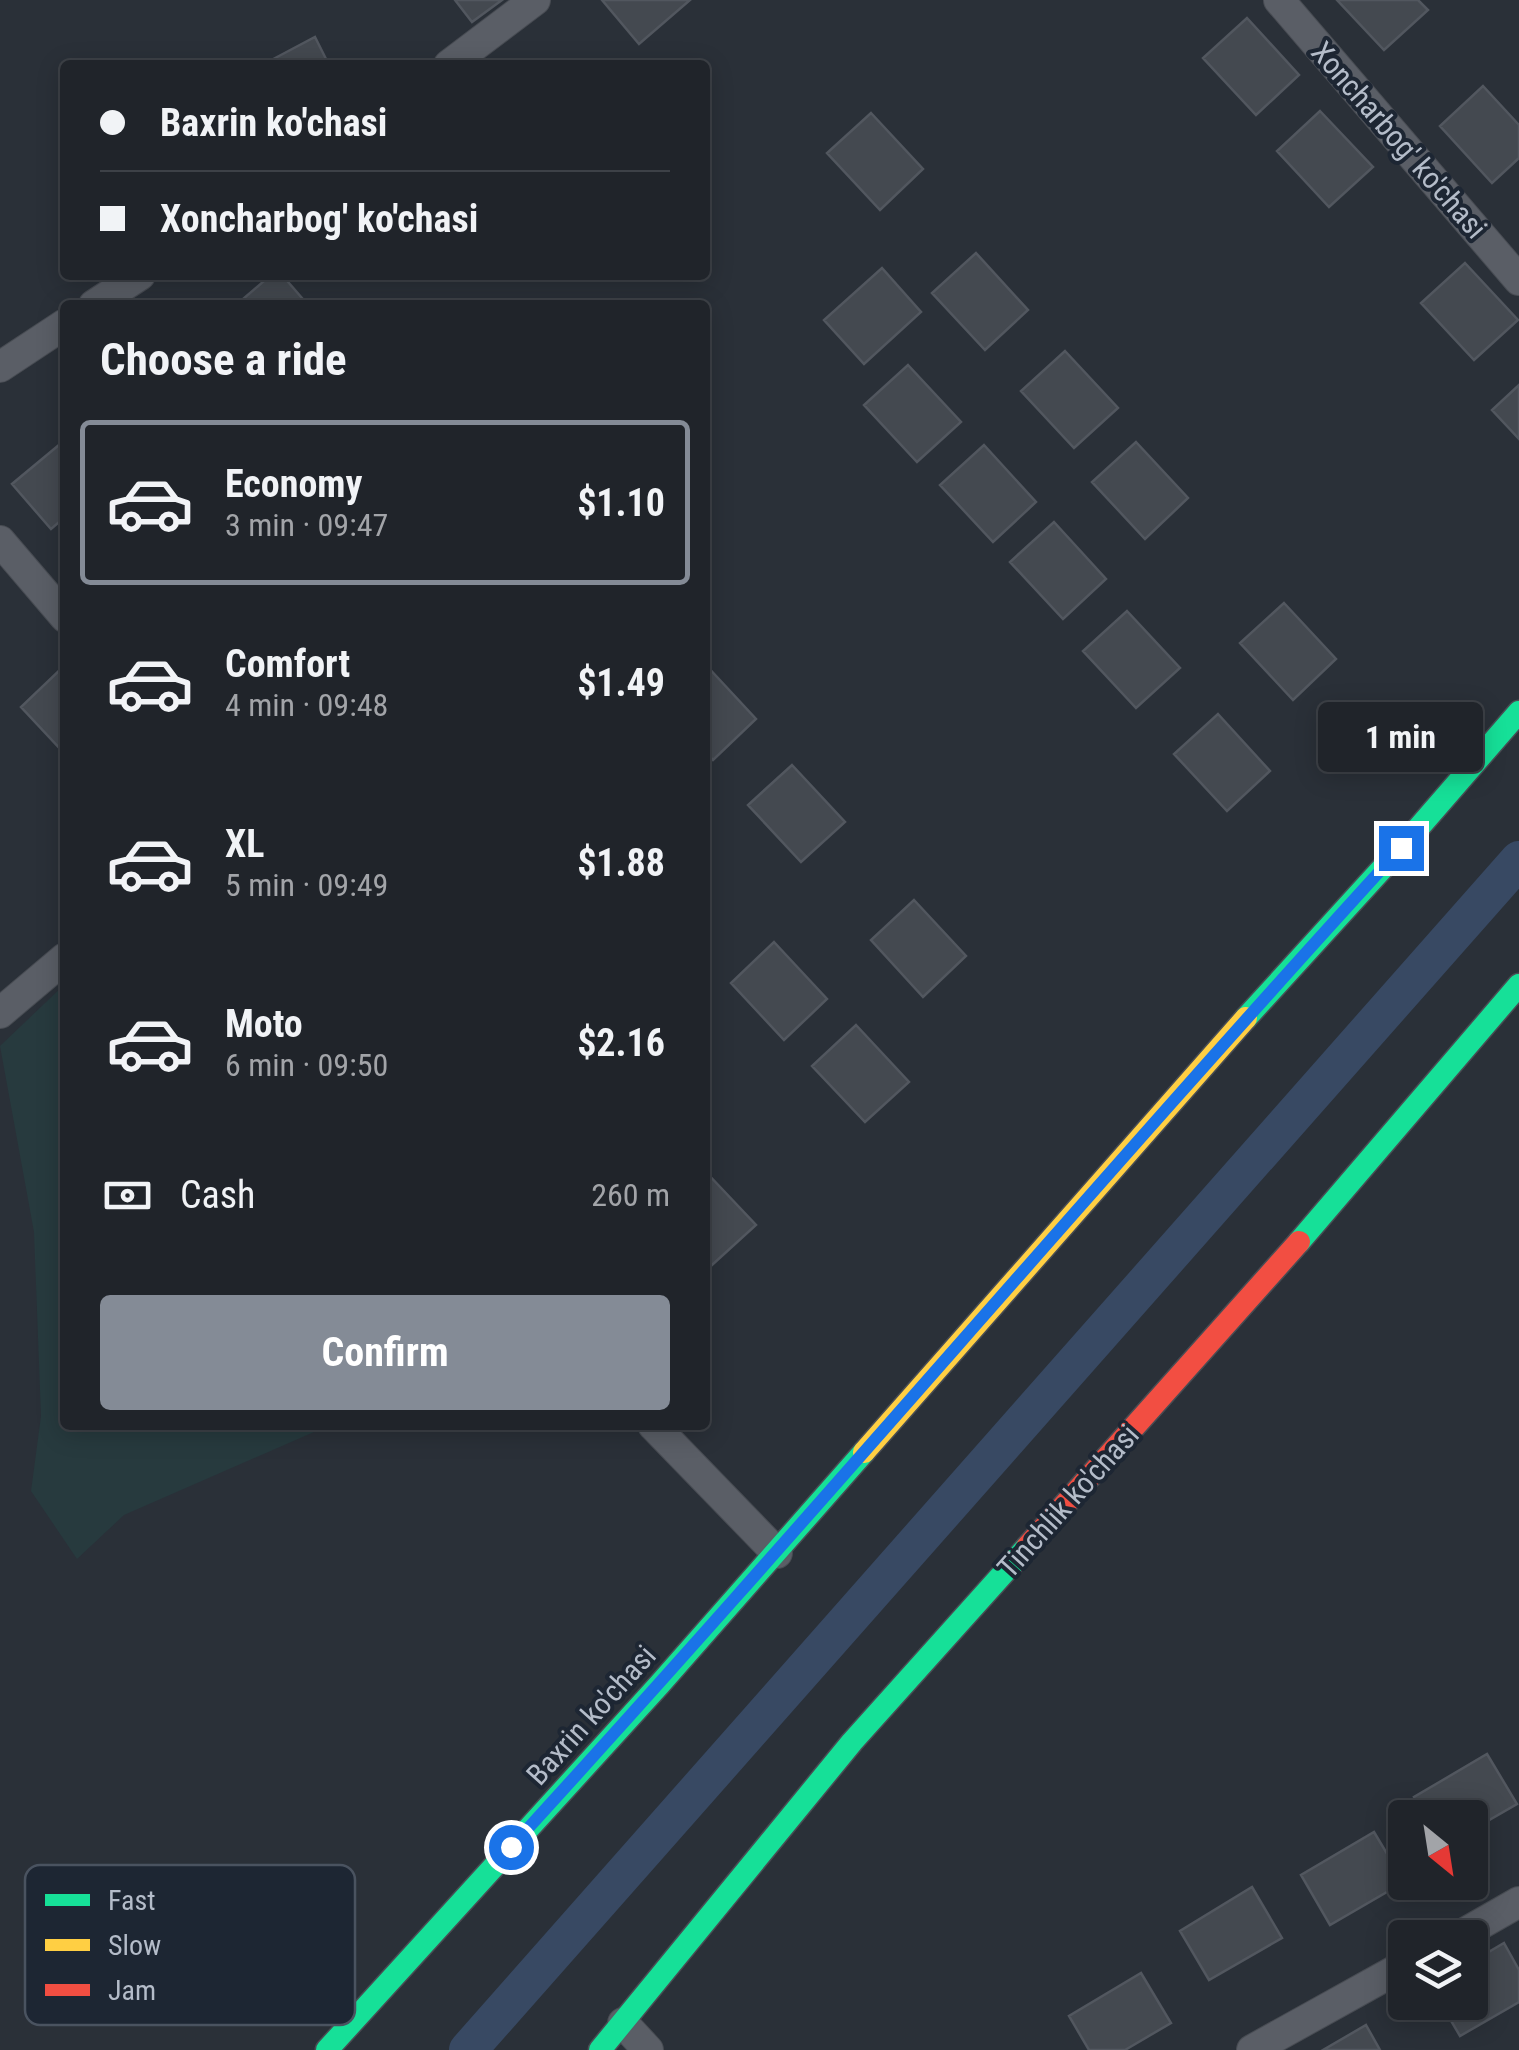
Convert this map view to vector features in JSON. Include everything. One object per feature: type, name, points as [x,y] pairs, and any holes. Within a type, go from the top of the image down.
[{"type":"street","points":[[456,60],[535,0]]},
{"type":"street","name":"Xoncharbog' ko'chasi","points":[[1278,0],[1519,280]]},
{"type":"street","points":[[102,300],[132,280]]},
{"type":"street","points":[[0,366],[60,327]]},
{"type":"street","points":[[0,541],[60,611]]},
{"type":"street","points":[[658,1430],[777,1552],[1519,712]]},
{"type":"street","points":[[0,1012],[60,962]]},
{"type":"street","name":"Tinchlik ko'chasi","points":[[600,2050],[852,1742],[1344,1192],[1519,985]]},
{"type":"street","name":"Baxrin ko'chasi","points":[[355,2019],[777,1552]]},
{"type":"street","points":[[1488,1920],[1519,1902]]},
{"type":"street","points":[[1252,2050],[1388,1975]]},
{"type":"street","points":[[623,2023],[648,2050]]},
{"type":"street","name":"Baxrin ko'chasi","points":[[327,2050],[350,2025]]},
{"type":"green space","points":[[60,989],[60,1430],[319,1430],[124,1515],[77,1559],[31,1491],[41,1416],[34,1232],[0,1046]]},
{"type":"building","points":[[455,0],[502,0],[472,22]]},
{"type":"building","points":[[602,0],[690,0],[639,44]]},
{"type":"building","points":[[1337,0],[1418,0],[1428,10],[1384,50]]},
{"type":"building","points":[[1247,18],[1299,75],[1256,115],[1203,58]]},
{"type":"building","points":[[315,37],[326,60],[271,60]]},
{"type":"building","points":[[1483,86],[1519,125],[1519,158],[1492,183],[1440,126]]},
{"type":"building","points":[[1320,111],[1373,167],[1329,207],[1277,151]]},
{"type":"building","points":[[871,113],[923,169],[880,210],[827,153]]},
{"type":"building","points":[[976,253],[1028,310],[985,350],[932,293]]},
{"type":"building","points":[[1465,263],[1518,320],[1474,360],[1421,303]]},
{"type":"building","points":[[882,268],[921,312],[864,364],[824,320]]},
{"type":"building","points":[[265,280],[286,280],[304,300],[242,300]]},
{"type":"building","points":[[1065,351],[1118,408],[1074,448],[1021,391]]},
{"type":"building","points":[[908,365],[961,422],[917,462],[864,405]]},
{"type":"building","points":[[1519,385],[1519,439],[1492,410]]},
{"type":"building","points":[[1136,442],[1188,498],[1145,539],[1092,482]]},
{"type":"building","points":[[60,444],[60,521],[51,529],[12,484]]},
{"type":"building","points":[[984,445],[1036,502],[993,542],[940,485]]},
{"type":"building","points":[[1054,522],[1106,579],[1063,619],[1010,562]]},
{"type":"building","points":[[1284,603],[1336,659],[1293,700],[1240,643]]},
{"type":"building","points":[[1127,611],[1180,668],[1136,708],[1083,651]]},
{"type":"building","points":[[710,669],[756,719],[713,760],[710,757]]},
{"type":"building","points":[[60,670],[60,749],[21,707]]},
{"type":"building","points":[[1218,714],[1270,771],[1227,811],[1174,754]]},
{"type":"building","points":[[792,765],[845,822],[801,862],[748,805]]},
{"type":"building","points":[[914,900],[966,956],[923,997],[871,940]]},
{"type":"building","points":[[774,942],[827,999],[784,1040],[731,983]]},
{"type":"building","points":[[856,1025],[909,1082],[865,1122],[812,1066]]},
{"type":"building","points":[[710,1176],[756,1225],[710,1263]]},
{"type":"building","points":[[1487,1754],[1517,1804],[1488,1821],[1488,1800],[1414,1797]]},
{"type":"building","points":[[1374,1832],[1388,1855],[1388,1891],[1330,1925],[1301,1875]]},
{"type":"building","points":[[1252,1887],[1282,1938],[1209,1980],[1180,1931]]},
{"type":"building","points":[[1504,1943],[1519,1970],[1519,2002],[1488,2020],[1488,1952]]},
{"type":"building","points":[[1141,1973],[1171,2023],[1125,2050],[1089,2050],[1069,2016]]},
{"type":"building","points":[[1451,2020],[1488,2020],[1460,2036]]},
{"type":"building","points":[[1366,2025],[1380,2050],[1323,2050]]},
{"type":"waterway","points":[[468,2050],[1519,860]]},
{"type":"traffic: fast","points":[[1246,1018],[1519,712]]},
{"type":"traffic: fast","points":[[1299,1242],[1519,985]]},
{"type":"traffic: fast","points":[[355,2019],[659,1685],[864,1452]]},
{"type":"traffic: fast","points":[[600,2050],[852,1742],[1027,1547]]},
{"type":"traffic: fast","points":[[327,2050],[350,2025]]},
{"type":"traffic: slow","points":[[864,1452],[1246,1018]]},
{"type":"traffic: jam","points":[[1027,1547],[1299,1242]]},
{"type":"route","points":[[511,1847],[660,1685],[1213,1054],[1401,848]]}]
